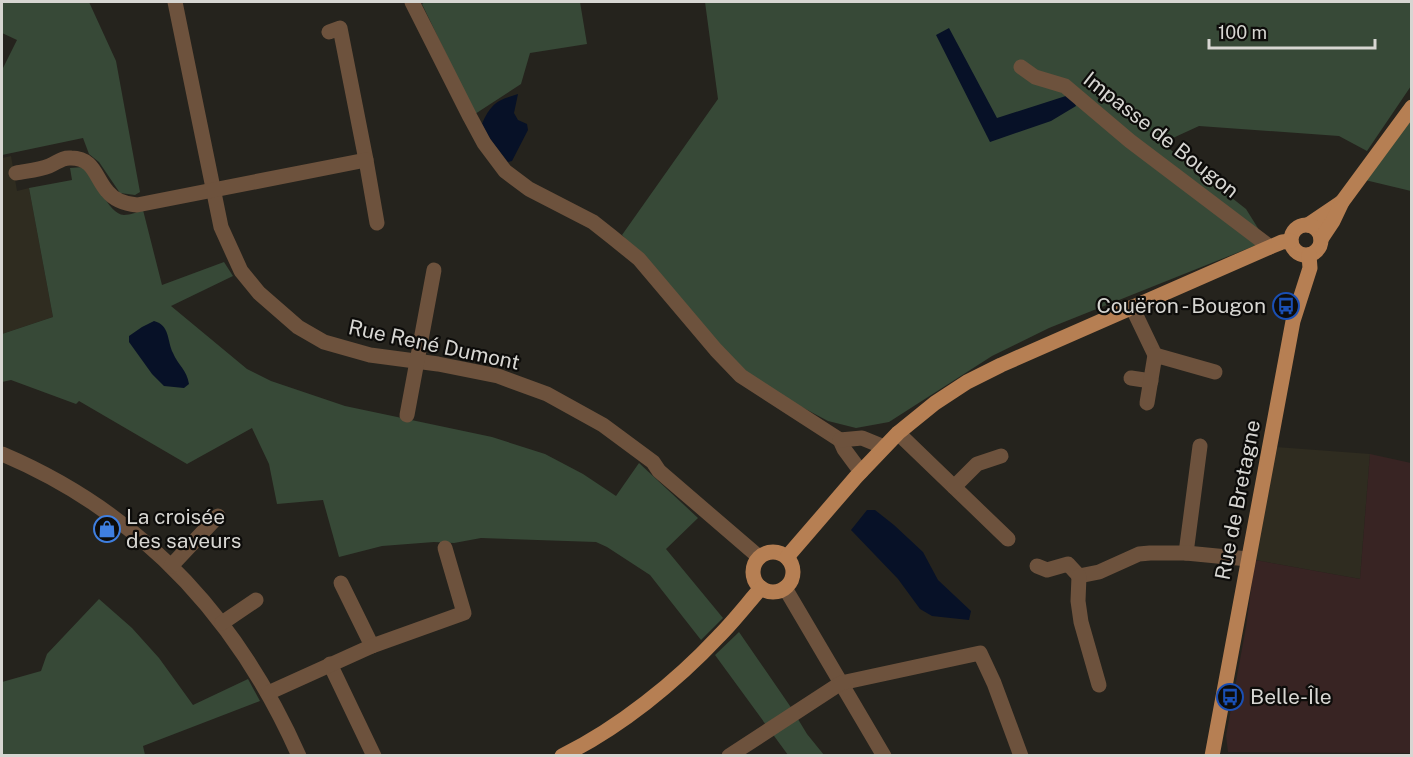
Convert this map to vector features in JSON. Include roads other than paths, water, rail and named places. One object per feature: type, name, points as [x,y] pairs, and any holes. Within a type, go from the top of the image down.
[{"type":"main road","points":[[1342,201],[1308,225],[1297,228],[1291,241],[1295,250],[1309,255],[1318,249],[1342,201],[1412,107]]},
{"type":"main road","points":[[1308,225],[1317,230],[1321,239]]},
{"type":"main road","points":[[787,557],[884,447],[935,403],[984,373],[1270,247],[1291,241]]},
{"type":"main road","name":"Rue de Bretagne","points":[[1212,756],[1293,321],[1310,268],[1309,255]]},
{"type":"main road","points":[[776,552],[787,557],[791,562],[793,573],[792,579],[785,588],[773,592],[761,588],[753,573],[755,562],[759,557],[776,552]]},
{"type":"main road","points":[[562,756],[630,714],[675,677],[718,637],[761,588]]},
{"type":"street","name":"Rue René Dumont","points":[[175,2],[221,227],[241,271],[259,293],[298,327],[324,342],[350,351],[498,376],[547,394],[603,425],[653,462],[659,471],[759,557]]},
{"type":"street","points":[[412,2],[484,143],[505,171],[529,189],[593,222],[639,259],[741,376],[840,440],[861,472]]},
{"type":"street","points":[[329,32],[340,28],[377,223]]},
{"type":"street","name":"Impasse de Bougon","points":[[1021,67],[1035,77],[1065,86],[1130,141],[1270,247]]},
{"type":"street","points":[[16,173],[49,166],[58,160],[72,157],[86,161],[94,168],[106,191],[117,200],[136,205],[366,160]]},
{"type":"street","points":[[406,415],[434,270]]},
{"type":"street","points":[[1132,307],[1155,355],[1147,403]]},
{"type":"street","points":[[1155,355],[1215,372]]},
{"type":"street","points":[[1131,378],[1150,381]]},
{"type":"street","points":[[898,433],[1008,539]]},
{"type":"street","points":[[840,440],[862,438],[884,447]]},
{"type":"street","points":[[1186,553],[1200,446]]},
{"type":"street","points":[[2,454],[46,474],[89,500],[128,528],[171,566],[222,623],[268,693],[299,756]]},
{"type":"street","points":[[954,487],[978,464],[1001,456]]},
{"type":"street","points":[[171,566],[218,516]]},
{"type":"street","points":[[268,693],[372,646],[453,622],[464,613],[445,548]]},
{"type":"street","points":[[1079,576],[1098,572],[1139,554],[1186,553],[1248,559]]},
{"type":"street","points":[[1036,566],[1047,570],[1068,564],[1079,576],[1078,601],[1081,622],[1099,685]]},
{"type":"street","points":[[341,583],[372,646]]},
{"type":"street","points":[[785,588],[884,756]]},
{"type":"street","points":[[222,623],[256,600]]},
{"type":"street","points":[[729,756],[841,683],[980,653],[994,683],[1021,756]]},
{"type":"street","points":[[330,664],[374,756]]},
{"type":"water","points":[[949,28],[997,118],[1072,94],[1076,106],[1051,121],[990,142],[936,35]]},
{"type":"water","points":[[518,94],[514,113],[518,120],[527,124],[528,130],[512,161],[508,162],[490,139],[482,124],[496,103]]},
{"type":"water","points":[[154,321],[163,326],[173,353],[186,375],[189,384],[184,388],[164,386],[152,374],[129,342],[129,336]]},
{"type":"water","points":[[867,510],[875,510],[923,552],[938,580],[971,611],[969,620],[932,616],[920,609],[898,579],[851,530]]},
{"type":"place","name":"Couëron - Bougon","points":[[1286,306]]},
{"type":"place","name":"La croisée des saveurs","points":[[107,529]]},
{"type":"place","name":"Belle-Île","points":[[1230,697]]}]
